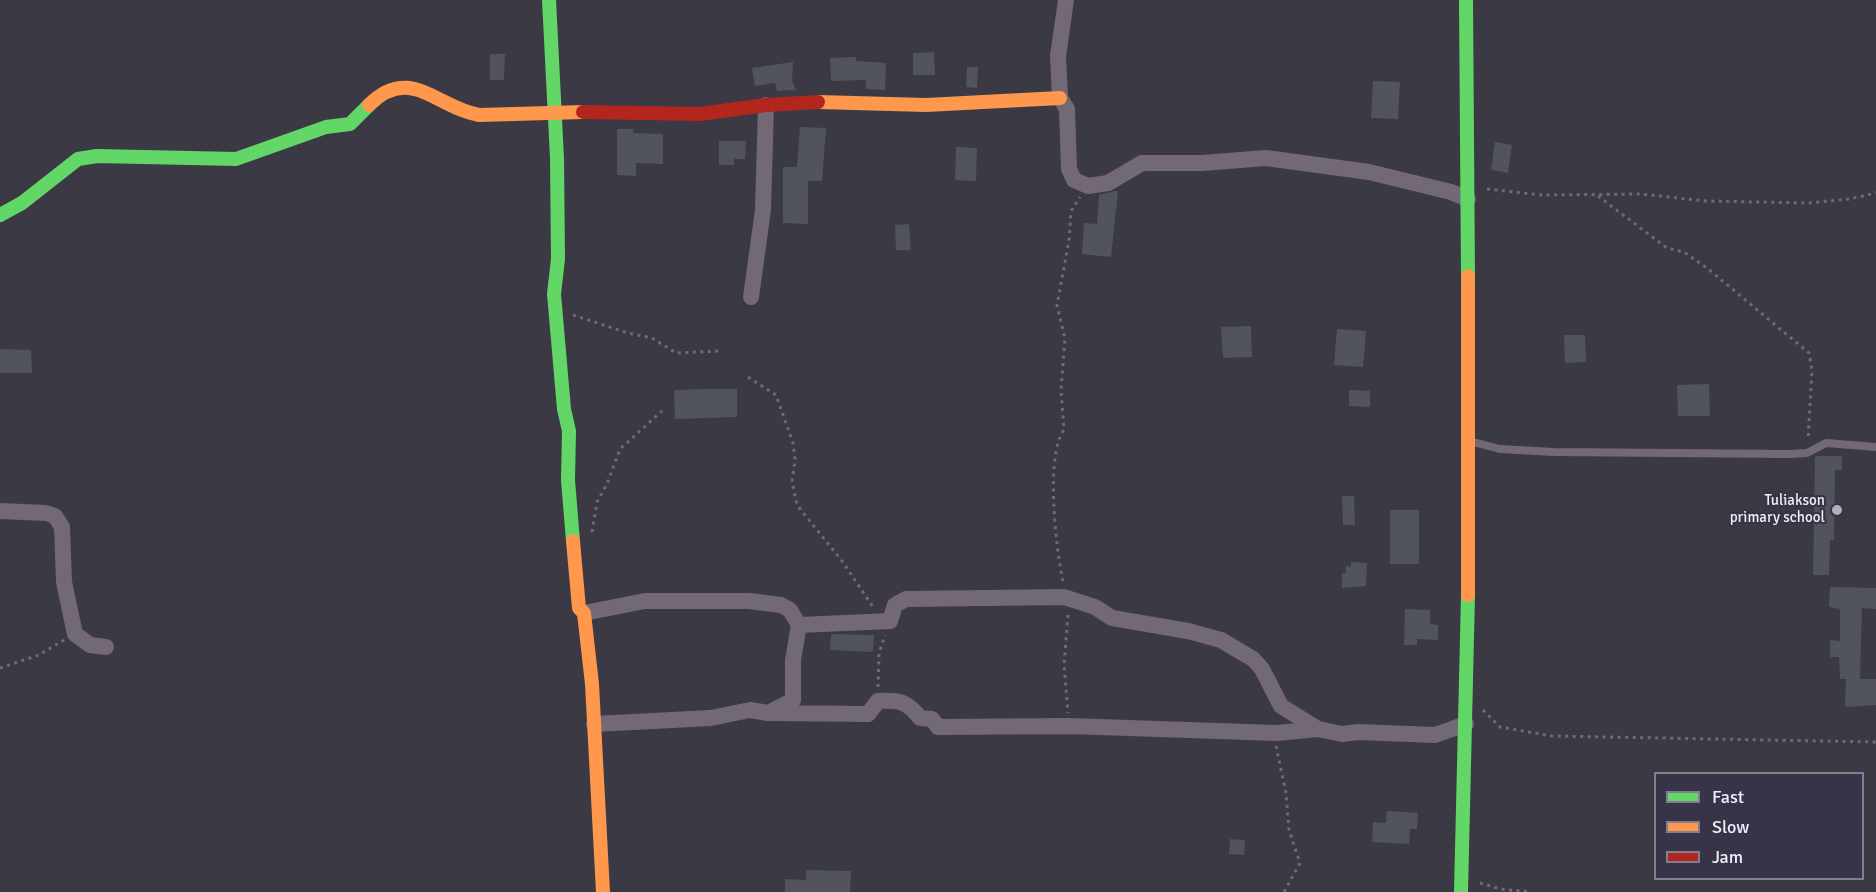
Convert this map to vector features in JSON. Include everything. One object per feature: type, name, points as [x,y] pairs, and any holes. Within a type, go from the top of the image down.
[{"type":"street","points":[[549,0],[555,113],[558,259],[556,312],[564,409],[569,430],[570,518],[579,608],[584,613],[590,653],[603,892]]},
{"type":"street","points":[[1066,0],[1058,56],[1060,98],[1067,109],[1069,121],[1069,169],[1074,180],[1088,186],[1108,183],[1142,163],[1202,163],[1266,159],[1369,172],[1451,192],[1469,193]]},
{"type":"street","points":[[1461,885],[1466,724],[1469,441],[1466,0]]},
{"type":"street","points":[[0,215],[22,203],[78,159],[97,156],[236,159],[326,127],[350,124],[372,102],[392,88],[421,89],[467,113],[478,116],[528,112],[654,111],[700,114],[766,105],[838,101],[926,105],[1060,98]]},
{"type":"street","points":[[751,297],[763,210],[766,105]]},
{"type":"street","points":[[0,511],[46,513],[55,516],[62,526],[64,582],[75,634],[90,645],[106,647]]},
{"type":"street","points":[[799,625],[890,621],[895,605],[906,599],[1052,596],[1069,599],[1095,607],[1112,618],[1188,631],[1221,640],[1245,653],[1262,669],[1281,706],[1318,729]]},
{"type":"street","points":[[584,613],[645,601],[749,601],[781,605],[790,610],[799,625],[793,660],[793,700],[768,713]]},
{"type":"street","points":[[594,724],[711,718],[750,710],[768,713],[868,714],[878,701],[900,700],[907,703],[920,718],[932,719],[938,727],[1069,726],[1277,733],[1318,729],[1342,734],[1358,732],[1435,735],[1466,724]]},
{"type":"lane","points":[[1469,441],[1500,449],[1554,452],[1807,453],[1826,443],[1876,447]]},
{"type":"path","points":[[1069,726],[1065,665],[1069,599],[1069,602],[1059,562],[1053,466],[1059,437],[1064,430],[1061,390],[1065,339],[1057,305],[1069,241],[1071,211],[1088,186]]},
{"type":"path","points":[[1469,193],[1640,194],[1715,202],[1809,203],[1849,199],[1876,193]]},
{"type":"path","points":[[1597,195],[1667,248],[1684,252],[1707,268],[1809,353],[1812,370],[1807,453]]},
{"type":"path","points":[[556,312],[650,337],[668,349],[684,354],[719,351]]},
{"type":"path","points":[[748,377],[776,396],[792,436],[795,459],[792,482],[797,505],[863,590],[868,602],[890,621],[879,653],[878,701]]},
{"type":"path","points":[[591,536],[597,502],[620,449],[662,411]]},
{"type":"path","points":[[0,668],[39,655],[75,634]]},
{"type":"path","points":[[1466,693],[1500,726],[1552,736],[1876,742]]},
{"type":"path","points":[[1277,733],[1276,749],[1286,794],[1289,830],[1300,863],[1284,892]]},
{"type":"path","points":[[1461,885],[1531,892]]},
{"type":"building","points":[[934,52],[935,75],[913,75],[913,53]]},
{"type":"building","points":[[490,54],[505,54],[504,80],[490,80]]},
{"type":"building","points":[[856,57],[856,61],[886,63],[885,90],[866,89],[866,80],[831,81],[830,58]]},
{"type":"building","points":[[793,62],[792,80],[796,90],[777,91],[775,83],[755,86],[752,68]]},
{"type":"building","points":[[967,67],[978,67],[977,88],[966,87]]},
{"type":"building","points":[[1373,81],[1400,82],[1398,119],[1371,118]]},
{"type":"building","points":[[800,127],[826,128],[822,181],[808,181],[808,224],[783,223],[783,167],[797,167]]},
{"type":"building","points":[[617,129],[633,129],[633,133],[663,134],[663,164],[636,163],[636,176],[617,175]]},
{"type":"building","points":[[719,141],[746,141],[745,159],[734,159],[734,165],[719,165]]},
{"type":"building","points":[[1495,142],[1512,145],[1508,173],[1491,170]]},
{"type":"building","points":[[956,147],[977,148],[976,181],[955,180]]},
{"type":"building","points":[[1118,191],[1111,257],[1082,254],[1084,223],[1097,224],[1099,195]]},
{"type":"building","points":[[909,224],[911,250],[896,250],[895,225]]},
{"type":"building","points":[[1251,326],[1252,357],[1223,358],[1221,327]]},
{"type":"building","points":[[1337,329],[1366,331],[1363,367],[1334,365]]},
{"type":"building","points":[[1564,335],[1585,335],[1586,362],[1565,363]]},
{"type":"building","points":[[0,349],[31,350],[32,373],[0,373]]},
{"type":"building","points":[[1709,384],[1710,416],[1678,416],[1677,385]]},
{"type":"building","points":[[737,389],[737,417],[675,419],[674,390]]},
{"type":"building","points":[[1349,390],[1370,391],[1370,407],[1349,406]]},
{"type":"building","points":[[1815,456],[1842,456],[1842,470],[1835,470],[1834,540],[1830,540],[1829,575],[1813,575]]},
{"type":"building","points":[[1342,496],[1354,496],[1355,525],[1343,525]]},
{"type":"building","points":[[1390,510],[1419,510],[1419,564],[1390,564]]},
{"type":"building","points":[[1351,562],[1367,563],[1366,586],[1342,588],[1342,573],[1346,573],[1346,566],[1351,567]]},
{"type":"building","points":[[1830,587],[1876,588],[1876,609],[1862,608],[1860,679],[1876,679],[1876,705],[1845,707],[1846,679],[1840,679],[1839,657],[1830,657],[1830,640],[1840,641],[1840,609],[1829,607]]},
{"type":"building","points":[[1405,609],[1430,610],[1430,624],[1438,625],[1438,640],[1417,639],[1417,645],[1404,645]]},
{"type":"building","points":[[831,634],[874,635],[873,652],[830,650]]},
{"type":"building","points":[[1387,811],[1418,813],[1417,829],[1410,829],[1409,844],[1372,842],[1373,822],[1386,823]]},
{"type":"building","points":[[1230,839],[1245,840],[1244,855],[1229,854]]},
{"type":"building","points":[[806,870],[851,871],[850,892],[785,892],[785,879],[806,880]]},
{"type":"traffic: fast","points":[[549,0],[557,158],[558,259],[554,294],[564,409],[569,431],[568,480],[573,541]]},
{"type":"traffic: fast","points":[[1466,0],[1468,276]]},
{"type":"traffic: fast","points":[[0,215],[22,203],[78,159],[97,156],[236,159],[326,127],[350,124],[369,105]]},
{"type":"traffic: fast","points":[[1461,892],[1468,595]]},
{"type":"traffic: slow","points":[[369,105],[384,93],[398,88],[411,88],[464,111],[479,115],[583,112]]},
{"type":"traffic: slow","points":[[818,102],[926,105],[1060,98]]},
{"type":"traffic: slow","points":[[1468,276],[1468,595]]},
{"type":"traffic: slow","points":[[573,541],[579,608],[584,613],[592,684],[603,892]]},
{"type":"traffic: jam","points":[[583,112],[700,114],[766,105],[818,102]]},
{"type":"place","name":"Tuliakson primary school","points":[[1837,510]]}]
